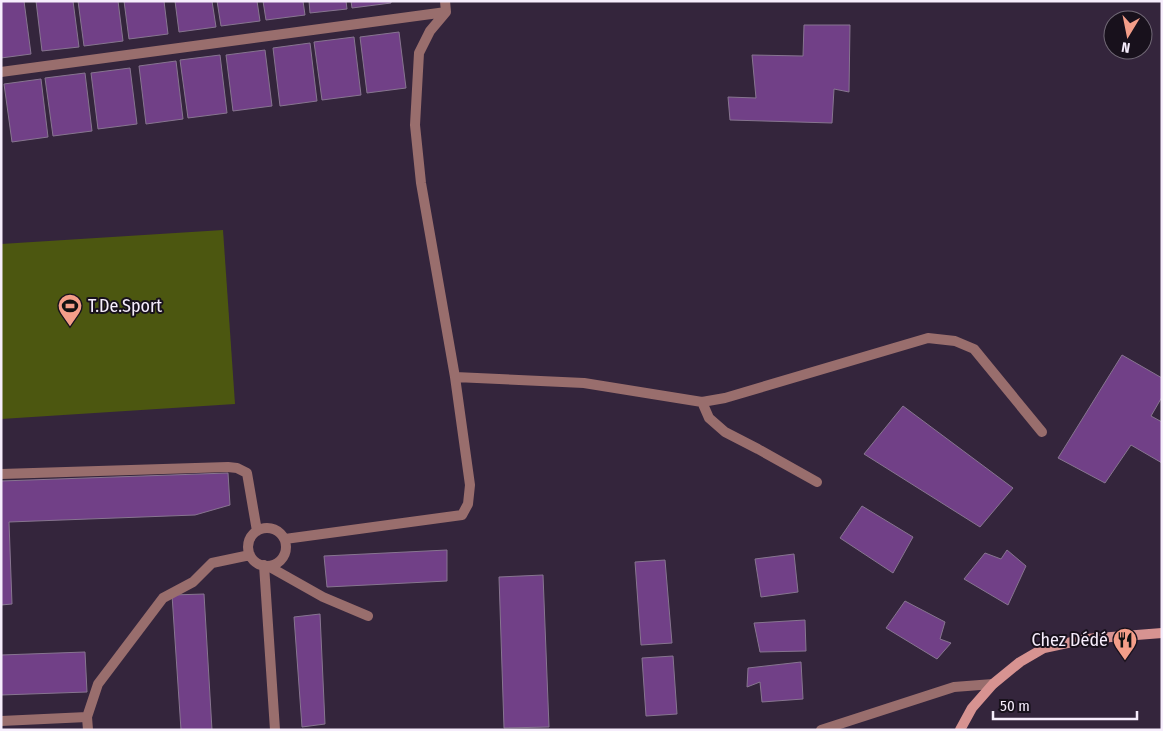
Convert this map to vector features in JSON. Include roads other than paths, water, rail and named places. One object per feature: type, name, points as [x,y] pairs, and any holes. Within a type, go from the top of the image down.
[{"type":"main road","points":[[960,730],[972,708],[993,684],[1020,662],[1044,648],[1086,639],[1162,633]]},
{"type":"lane","points":[[1,72],[446,7]]},
{"type":"lane","points":[[285,539],[462,516],[468,504],[470,485],[455,377],[421,183],[416,125],[419,54],[430,31],[446,7]]},
{"type":"lane","points":[[455,377],[584,383],[702,402],[726,398],[928,338],[955,341],[974,349],[1042,432]]},
{"type":"lane","points":[[702,402],[709,418],[725,432],[817,482]]},
{"type":"lane","points":[[1,474],[237,468],[247,474],[257,531]]},
{"type":"lane","points":[[266,566],[274,564],[284,557],[286,551],[285,539],[276,530],[270,528],[253,534],[248,544],[253,560],[323,597],[368,616]]},
{"type":"lane","points":[[88,730],[87,717],[98,684],[163,598],[193,582],[212,563],[250,555]]},
{"type":"lane","points":[[266,566],[275,730]]},
{"type":"lane","points":[[821,730],[954,687],[993,684]]},
{"type":"lane","points":[[1,721],[87,717]]},
{"type":"place","name":"T.De.Sport","points":[[70,327]]},
{"type":"place","name":"Chez Dédé","points":[[1125,661]]}]
